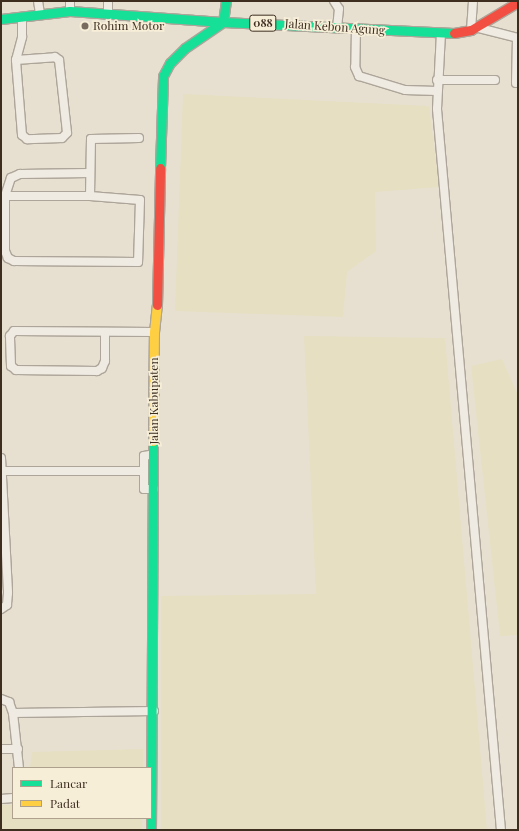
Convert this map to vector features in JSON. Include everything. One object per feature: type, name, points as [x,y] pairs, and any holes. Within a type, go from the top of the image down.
[{"type":"main road","points":[[224,22],[226,1]]},
{"type":"main road","name":"Jalan Kebon Agung","points":[[1,19],[70,11],[224,22],[440,33],[473,28],[518,2]]},
{"type":"main road","name":"Jalan Kabupaten","points":[[152,790],[154,711],[154,332],[159,283],[158,138],[163,76],[170,63],[185,48],[224,22]]},
{"type":"main road","name":"Jalan Kabupaten","points":[[151,819],[151,830]]},
{"type":"street","points":[[38,1],[40,14]]},
{"type":"street","points":[[70,1],[70,11]]},
{"type":"street","points":[[108,1],[108,13]]},
{"type":"street","points":[[334,1],[339,9],[337,27]]},
{"type":"street","points":[[473,1],[473,28],[518,38],[516,83]]},
{"type":"street","points":[[16,60],[55,57],[59,60],[67,133],[62,138],[27,139],[22,135],[16,60],[22,37],[22,17]]},
{"type":"street","points":[[356,28],[354,67],[359,76],[405,90],[437,92]]},
{"type":"street","points":[[440,33],[437,92],[462,412],[479,560],[480,605],[501,830]]},
{"type":"street","points":[[437,80],[495,80]]},
{"type":"street","points":[[90,196],[91,139],[139,138]]},
{"type":"street","points":[[3,196],[90,196],[140,200],[138,262],[14,261],[8,258],[5,251],[3,196],[11,178],[20,174],[90,172]]},
{"type":"street","points":[[105,332],[105,361],[102,368],[97,370],[16,370],[11,366],[10,336],[14,331],[154,332]]},
{"type":"street","points":[[154,454],[144,456],[144,489],[154,489]]},
{"type":"street","points":[[1,458],[3,552],[8,593],[7,605],[1,609]]},
{"type":"street","points":[[2,472],[144,471]]},
{"type":"street","points":[[1,699],[9,702],[13,713],[20,767]]},
{"type":"street","points":[[13,713],[154,711]]},
{"type":"street","points":[[1,749],[18,749]]},
{"type":"street","points":[[1,799],[12,798]]},
{"type":"shaded area","points":[[183,94],[429,106],[439,187],[375,192],[376,251],[347,272],[343,317],[175,311]]},
{"type":"shaded area","points":[[304,336],[445,338],[487,830],[161,830],[161,596],[316,594]]},
{"type":"shaded area","points":[[502,359],[518,395],[518,635],[500,636],[471,366]]},
{"type":"shaded area","points":[[143,749],[143,767],[30,767],[32,752]]},
{"type":"shaded area","points":[[1,805],[12,805],[12,819],[142,819],[142,830],[1,830]]},
{"type":"traffic: fast","points":[[160,168],[163,76],[170,63],[185,48],[223,22],[226,1]]},
{"type":"traffic: fast","points":[[1,19],[70,11],[223,22],[454,33]]},
{"type":"traffic: fast","points":[[151,767],[153,441]]},
{"type":"traffic: fast","points":[[151,819],[151,830]]},
{"type":"traffic: slow","points":[[153,441],[154,332],[157,305]]},
{"type":"traffic: jam","points":[[454,33],[471,30],[518,2]]},
{"type":"traffic: jam","points":[[157,305],[160,168]]},
{"type":"place","name":"Rohim Motor","points":[[85,26]]}]
